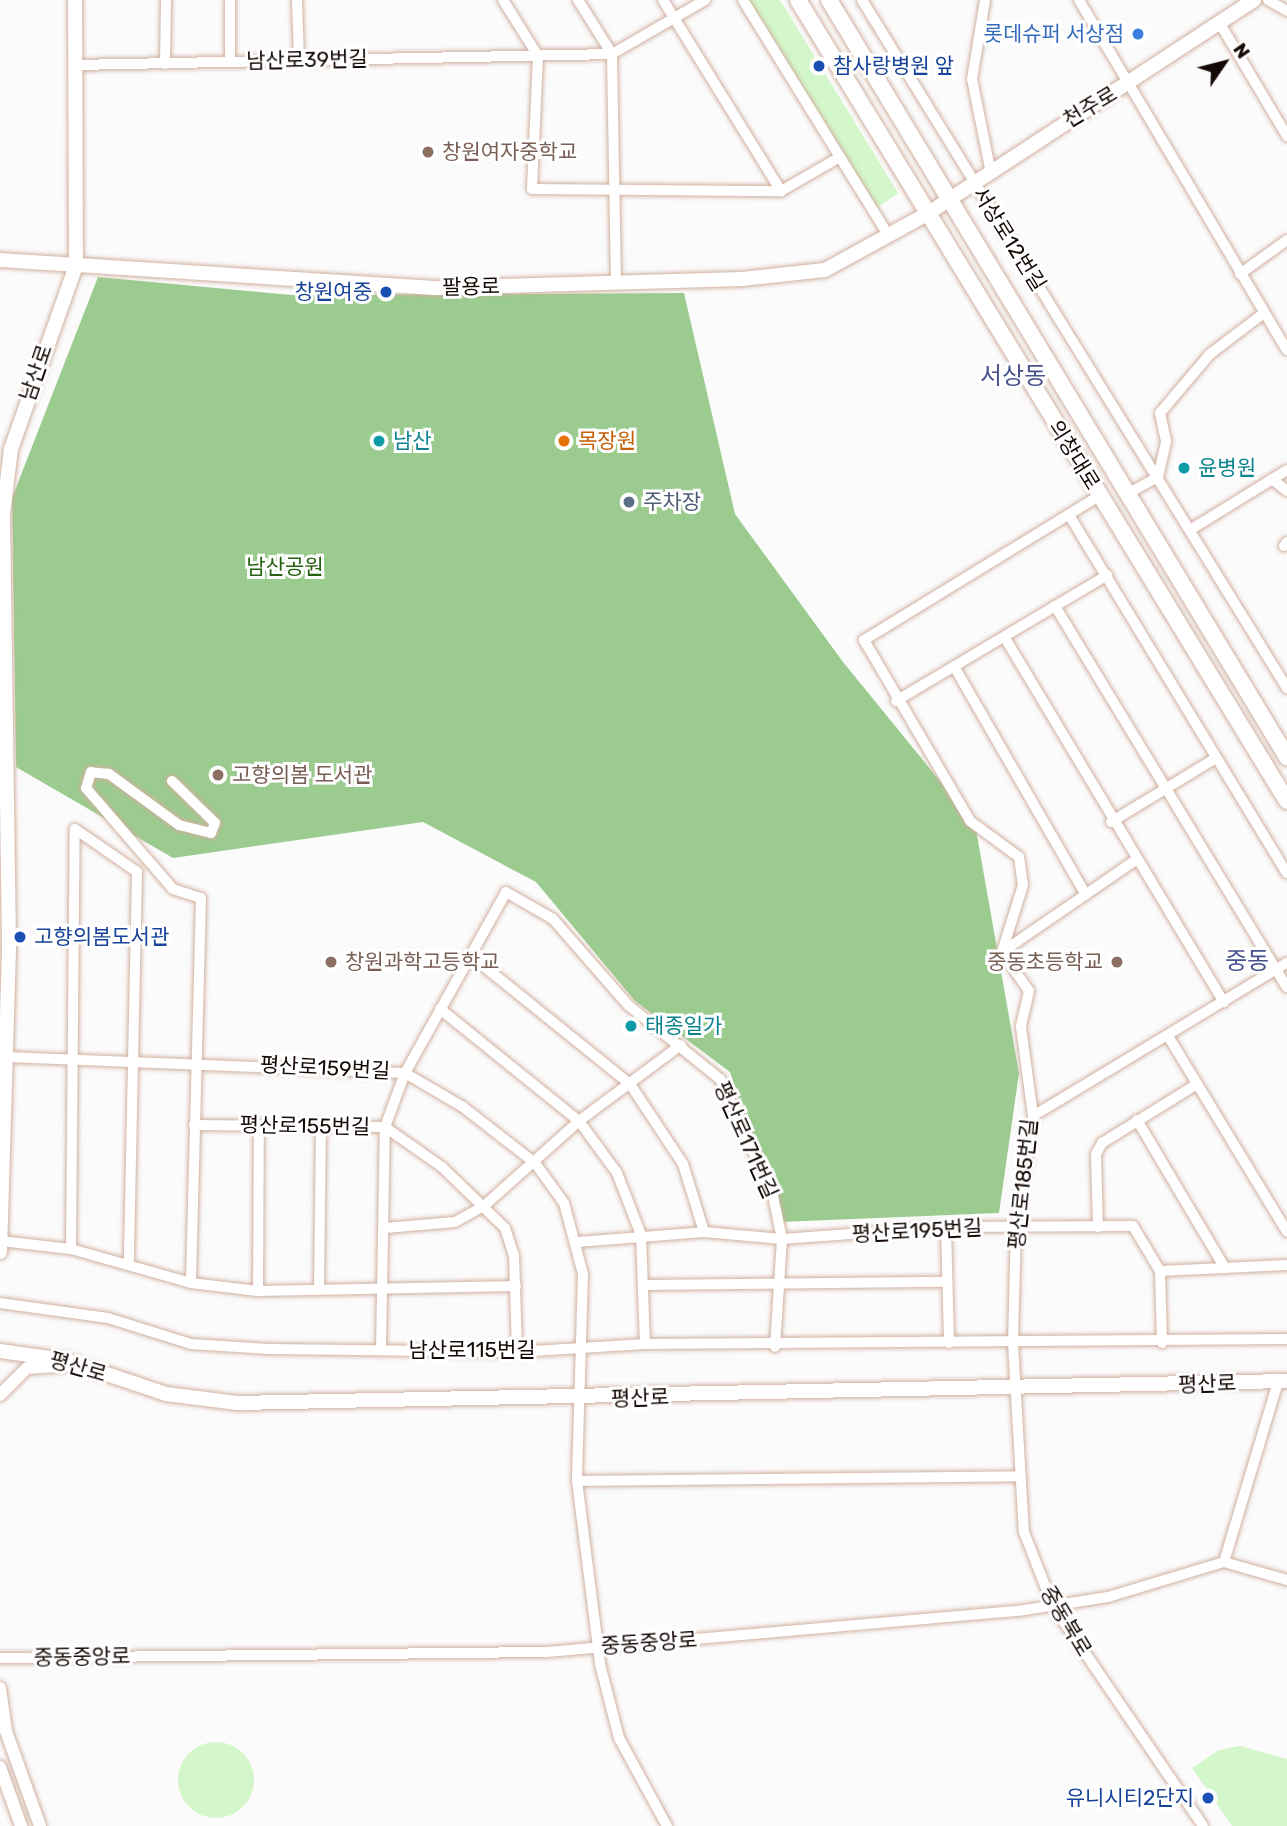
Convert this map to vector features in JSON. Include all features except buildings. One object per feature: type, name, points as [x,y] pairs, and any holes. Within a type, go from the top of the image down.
[{"type":"main road","name":"남산로","points":[[0,1246],[6,1057],[1,783],[3,514],[11,449],[76,265],[75,0]]},
{"type":"main road","name":"의창대로","points":[[798,0],[1287,801]]},
{"type":"main road","name":"의창대로","points":[[829,0],[1287,757]]},
{"type":"main road","name":"천주로","points":[[927,214],[990,168],[1128,84],[1254,0]]},
{"type":"main road","name":"팔용로","points":[[0,260],[438,288],[616,283],[825,270],[887,233],[927,214]]},
{"type":"main road","name":"평산로","points":[[0,1351],[79,1365],[166,1394],[237,1403],[582,1399],[1014,1384],[1282,1381]]},
{"type":"street","points":[[165,64],[166,0]]},
{"type":"street","points":[[230,0],[230,62]]},
{"type":"street","points":[[297,0],[299,60]]},
{"type":"street","points":[[503,0],[538,56],[532,189],[781,191],[840,157]]},
{"type":"street","points":[[578,0],[612,54],[616,283]]},
{"type":"street","points":[[663,0],[781,191]]},
{"type":"street","name":"남산로39번길","points":[[75,65],[612,54],[705,0]]},
{"type":"street","points":[[743,0],[887,233]]},
{"type":"street","name":"서상로12번길","points":[[862,0],[1287,688]]},
{"type":"street","points":[[1079,0],[1287,351]]},
{"type":"street","points":[[1268,0],[1287,11]]},
{"type":"street","points":[[983,1],[972,79],[990,168]]},
{"type":"street","points":[[1219,22],[1287,136]]},
{"type":"street","points":[[1240,274],[1287,240]]},
{"type":"street","points":[[1129,493],[1158,477],[1166,440],[1160,413],[1210,354],[1264,313]]},
{"type":"street","points":[[1190,530],[1287,470]]},
{"type":"street","points":[[1272,479],[1287,491]]},
{"type":"street","points":[[1002,952],[1023,885],[1019,856],[970,821],[896,701],[864,640],[1100,496]]},
{"type":"street","points":[[1069,515],[1287,873]]},
{"type":"street","points":[[896,701],[1107,575]]},
{"type":"street","points":[[1055,606],[1287,987]]},
{"type":"street","points":[[1005,638],[1111,822],[1224,1002]]},
{"type":"street","points":[[955,667],[1086,895]]},
{"type":"street","points":[[1111,822],[1216,758]]},
{"type":"street","points":[[172,781],[215,823],[211,833],[179,825],[109,774],[91,772],[86,788],[173,889],[201,898],[191,1283]]},
{"type":"street","points":[[71,1249],[75,829],[137,872],[129,1262]]},
{"type":"street","points":[[1002,952],[1136,860]]},
{"type":"street","name":"평산로171번길","points":[[470,955],[499,899],[506,892],[553,919],[628,1005],[720,1079],[774,1196],[782,1239],[776,1286],[775,1348]]},
{"type":"street","name":"평산로185번길","points":[[1002,952],[1030,992],[1021,1027],[1033,1116],[1016,1227],[1014,1384]]},
{"type":"street","points":[[381,1349],[385,1127],[405,1073],[470,955],[630,1084],[683,1164],[704,1232]]},
{"type":"street","points":[[1033,1116],[1287,963]]},
{"type":"street","points":[[440,1009],[579,1121],[617,1173],[642,1234],[645,1344]]},
{"type":"street","points":[[1168,1036],[1287,1232]]},
{"type":"street","points":[[385,1228],[455,1222],[484,1206],[536,1163],[579,1121],[681,1045]]},
{"type":"street","name":"평산로159번길","points":[[6,1057],[197,1060],[405,1073],[463,1107],[536,1163],[564,1203],[578,1242],[582,1399],[577,1481],[597,1647],[619,1738],[667,1826]]},
{"type":"street","points":[[1098,1227],[1096,1154],[1108,1138],[1197,1084]]},
{"type":"street","points":[[1138,1120],[1225,1268]]},
{"type":"street","points":[[319,1289],[321,1124]]},
{"type":"street","name":"평산로155번길","points":[[194,1125],[321,1124],[385,1127],[484,1206],[505,1228],[516,1286],[517,1352]]},
{"type":"street","points":[[258,1291],[259,1125]]},
{"type":"street","name":"평산로195번길","points":[[578,1242],[642,1234],[704,1232],[782,1239],[946,1227],[1133,1226],[1160,1271],[1162,1343]]},
{"type":"street","points":[[946,1227],[949,1343]]},
{"type":"street","points":[[0,1246],[71,1249],[129,1262],[191,1283],[258,1291],[516,1286]]},
{"type":"street","points":[[1160,1271],[1287,1265]]},
{"type":"street","points":[[643,1285],[776,1286],[947,1282]]},
{"type":"street","name":"남산로115번길","points":[[0,1303],[108,1318],[191,1344],[517,1352],[645,1344],[775,1348],[1287,1339]]},
{"type":"street","points":[[0,1395],[27,1368],[79,1365]]},
{"type":"street","points":[[1282,1381],[1224,1562],[1287,1580]]},
{"type":"street","name":"중동북로","points":[[1014,1384],[1024,1532],[1053,1606],[1203,1826]]},
{"type":"street","points":[[577,1481],[1021,1476]]},
{"type":"street","name":"중동중앙로","points":[[0,1658],[597,1647],[1053,1606],[1108,1597],[1224,1562]]},
{"type":"street","points":[[0,1688],[6,1731],[40,1826]]},
{"type":"street","points":[[0,1767],[21,1826]]},
{"type":"green space","points":[[749,0],[780,0],[898,193],[877,208]]},
{"type":"green space","name":"남산공원","points":[[98,277],[291,295],[684,293],[735,514],[843,662],[975,824],[1019,1073],[999,1213],[780,1222],[730,1072],[635,1001],[536,882],[423,822],[173,858],[16,767],[12,498]]},
{"type":"green space","points":[[216,1742],[230,1745],[243,1753],[251,1766],[254,1780],[251,1794],[243,1807],[230,1815],[216,1818],[202,1815],[189,1807],[181,1794],[178,1780],[181,1766],[189,1753],[202,1745]]},
{"type":"green space","points":[[1240,1746],[1287,1759],[1287,1826],[1232,1826],[1192,1768],[1219,1750]]},
{"type":"place","name":"롯데슈퍼 서상점","points":[[1138,34]]},
{"type":"place","name":"참사랑병원 앞","points":[[819,66]]},
{"type":"place","name":"창원여자중학교","points":[[428,152]]},
{"type":"place","name":"창원여중","points":[[386,292]]},
{"type":"place","name":"남산","points":[[379,441]]},
{"type":"place","name":"목장원","points":[[564,441]]},
{"type":"place","name":"윤병원","points":[[1184,468]]},
{"type":"place","name":"주차장","points":[[629,502]]},
{"type":"place","name":"고향의봄 도서관","points":[[218,775]]},
{"type":"place","name":"고향의봄도서관","points":[[20,937]]},
{"type":"place","name":"창원과학고등학교","points":[[331,962]]},
{"type":"place","name":"중동초등학교","points":[[1117,962]]},
{"type":"place","name":"태종일가","points":[[631,1026]]},
{"type":"place","name":"유니시티2단지","points":[[1208,1798]]},
{"type":"district","name":"서상동","points":[[1013,377]]},
{"type":"district","name":"중동","points":[[1247,962]]}]
